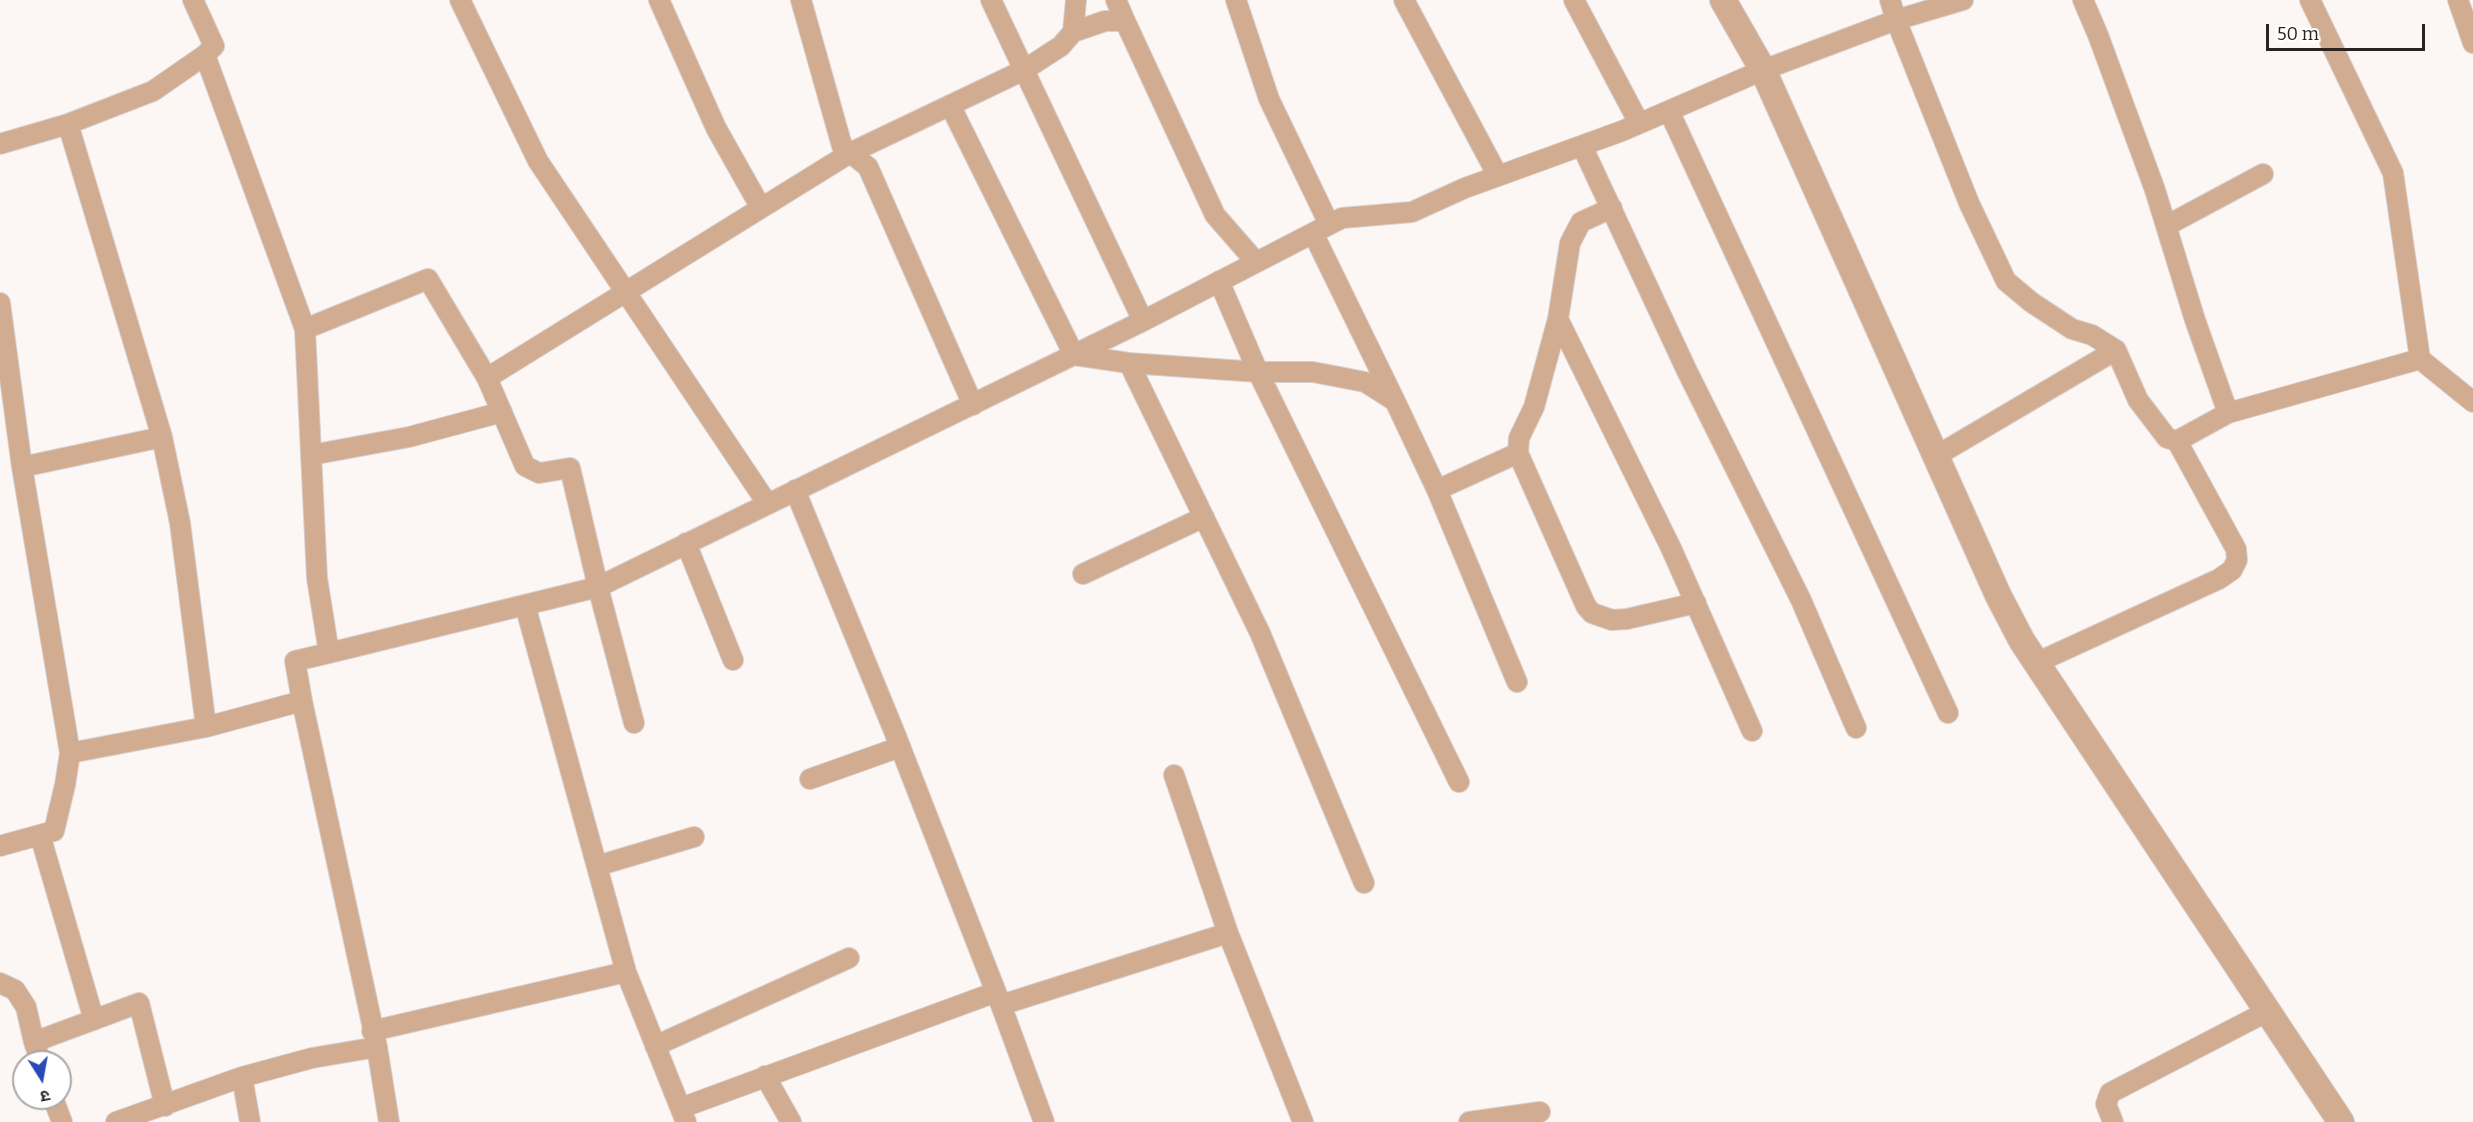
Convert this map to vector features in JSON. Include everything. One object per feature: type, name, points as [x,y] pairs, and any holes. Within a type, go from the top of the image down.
[{"type":"street","points":[[460,0],[538,161],[768,503]]},
{"type":"street","points":[[659,0],[716,128],[761,207]]},
{"type":"street","points":[[801,0],[842,146],[868,166],[973,405]]},
{"type":"street","points":[[991,0],[1143,321]]},
{"type":"street","points":[[1073,32],[1076,0]]},
{"type":"street","points":[[1116,0],[1215,215],[1256,262]]},
{"type":"street","points":[[1236,0],[1269,99],[1321,228],[1395,401],[1437,490],[1517,682]]},
{"type":"street","points":[[1404,0],[1498,176]]},
{"type":"street","points":[[1574,0],[1639,123]]},
{"type":"street","points":[[1722,0],[1763,70],[1998,595],[2022,641],[2341,1122]]},
{"type":"street","points":[[1890,0],[1968,203],[2006,281],[2031,302],[2072,329],[2092,335],[2116,350],[2138,400],[2167,438],[2177,441],[2236,549],[2237,560],[2232,570],[2219,579],[2036,663]]},
{"type":"street","points":[[389,1122],[374,1039],[295,661],[598,587],[1143,321],[1342,218],[1412,212],[1498,176],[1582,146],[1669,111],[1763,70],[1896,20],[1963,0]]},
{"type":"street","points":[[2083,0],[2098,35],[2166,226],[2228,413]]},
{"type":"street","points":[[2310,0],[2393,173],[2420,359],[2473,402]]},
{"type":"street","points":[[2458,0],[2473,43]]},
{"type":"street","points":[[0,144],[68,124],[153,91],[205,55],[214,46],[199,2]]},
{"type":"street","points":[[487,378],[850,153],[1024,70],[1061,46],[1073,32],[1105,21],[1125,21]]},
{"type":"street","points":[[205,55],[305,329],[317,578],[329,653]]},
{"type":"street","points":[[950,105],[1074,355]]},
{"type":"street","points":[[1669,111],[1948,713]]},
{"type":"street","points":[[68,124],[162,436],[180,523],[206,727]]},
{"type":"street","points":[[1582,146],[1687,371],[1801,600],[1856,728]]},
{"type":"street","points":[[2166,226],[2263,174]]},
{"type":"street","points":[[1612,208],[1581,222],[1570,243],[1558,319],[1534,407],[1519,438],[1518,453],[1586,606],[1592,613],[1612,620],[1627,619],[1696,603]]},
{"type":"street","points":[[305,329],[428,279],[487,378],[525,466],[539,473],[570,468],[598,587],[634,723]]},
{"type":"street","points":[[1219,281],[1258,372],[1459,782]]},
{"type":"street","points":[[0,303],[4,363],[70,753],[54,831],[0,846]]},
{"type":"street","points":[[1558,319],[1671,548],[1752,730]]},
{"type":"street","points":[[1936,456],[2116,350]]},
{"type":"street","points":[[1074,355],[1129,363],[1258,372],[1313,372],[1365,382],[1395,401]]},
{"type":"street","points":[[2177,441],[2228,413],[2420,359]]},
{"type":"street","points":[[1129,363],[1260,633],[1364,883]]},
{"type":"street","points":[[311,455],[409,437],[502,412]]},
{"type":"street","points":[[22,467],[162,436]]},
{"type":"street","points":[[1437,490],[1518,453]]},
{"type":"street","points":[[795,490],[900,747],[999,999],[1041,1121]]},
{"type":"street","points":[[1083,574],[1204,518]]},
{"type":"street","points":[[686,543],[733,660]]},
{"type":"street","points":[[525,605],[626,972],[683,1115],[765,1076],[999,999],[1228,933]]},
{"type":"street","points":[[70,753],[206,727],[302,701]]},
{"type":"street","points":[[810,780],[900,747]]},
{"type":"street","points":[[1174,775],[1228,933],[1303,1122]]},
{"type":"street","points":[[40,835],[94,1020]]},
{"type":"street","points":[[597,866],[694,837]]},
{"type":"street","points":[[656,1046],[849,958]]},
{"type":"street","points":[[116,1122],[242,1077],[374,1039],[626,972]]},
{"type":"street","points":[[2,978],[15,990],[26,1007],[37,1050]]},
{"type":"street","points":[[34,1042],[139,1003],[165,1106]]},
{"type":"street","points":[[2113,1122],[2106,1104],[2110,1094],[2268,1011]]},
{"type":"street","points":[[765,1076],[790,1122]]},
{"type":"street","points":[[242,1077],[250,1122]]},
{"type":"street","points":[[1469,1122],[1540,1112]]}]
